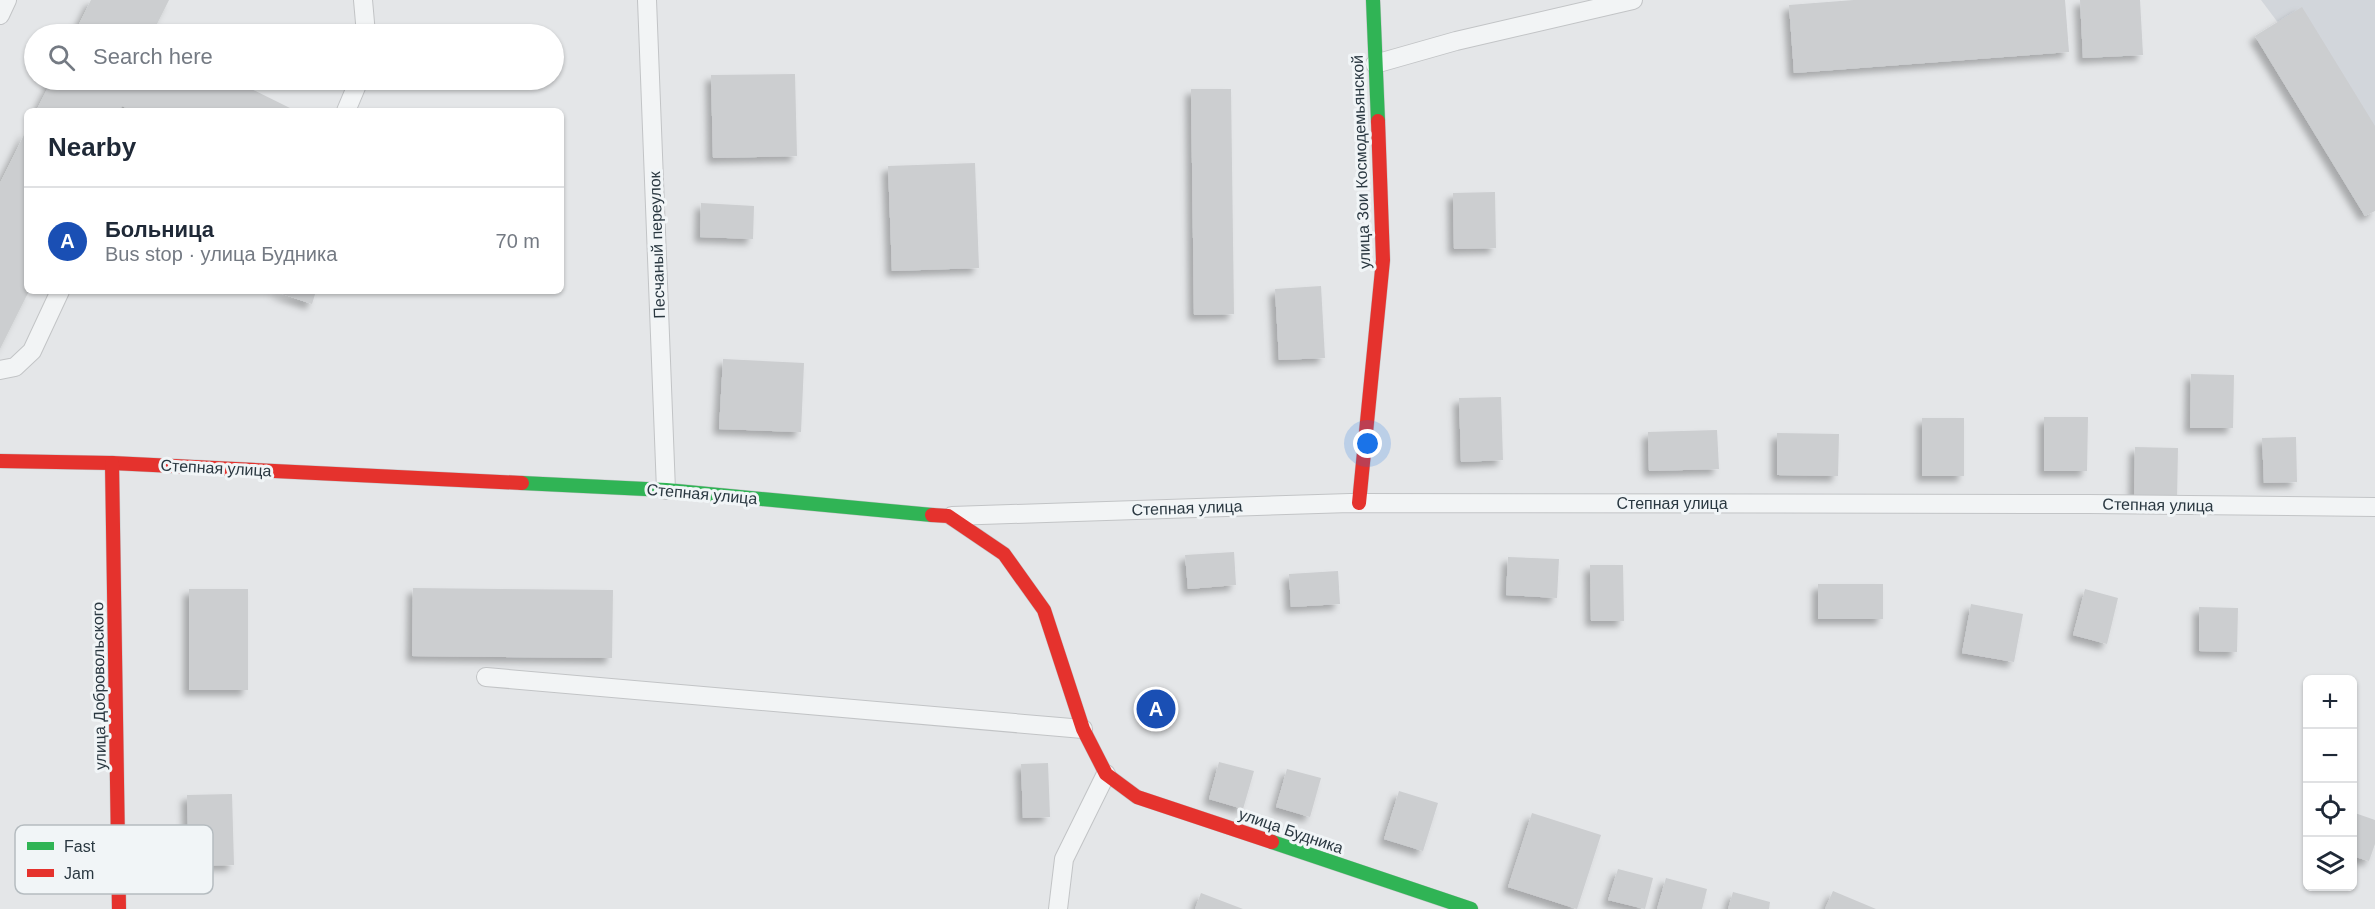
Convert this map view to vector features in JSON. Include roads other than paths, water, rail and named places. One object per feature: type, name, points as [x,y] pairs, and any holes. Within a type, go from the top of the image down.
[{"type":"street","name":"улица Зои Космодемьянской","points":[[1359,503],[1383,260],[1372,0]]},
{"type":"street","name":"Степная улица","points":[[0,461],[112,463],[666,490],[948,516]]},
{"type":"street","name":"улица Добровольского","points":[[112,463],[118,825]]},
{"type":"street","points":[[948,516],[1005,554],[1044,610],[1083,729],[1106,774]]},
{"type":"street","name":"улица Будника","points":[[1106,774],[1137,797],[1471,909]]},
{"type":"street","name":"улица Добровольского","points":[[119,894],[119,909]]},
{"type":"lane","points":[[0,15],[7,0]]},
{"type":"lane","points":[[363,0],[365,24]]},
{"type":"lane","name":"Песчаный переулок","points":[[647,0],[666,490]]},
{"type":"lane","points":[[1375,64],[1456,41],[1632,0]]},
{"type":"lane","points":[[347,108],[355,90]]},
{"type":"lane","points":[[0,370],[15,367],[32,351],[59,294]]},
{"type":"lane","name":"Степная улица","points":[[948,516],[1359,503],[2089,504],[2375,507]]},
{"type":"lane","points":[[486,677],[1083,729]]},
{"type":"lane","points":[[1058,909],[1064,859],[1106,774]]},
{"type":"place","name":"Больница","points":[[1156,709]]}]
